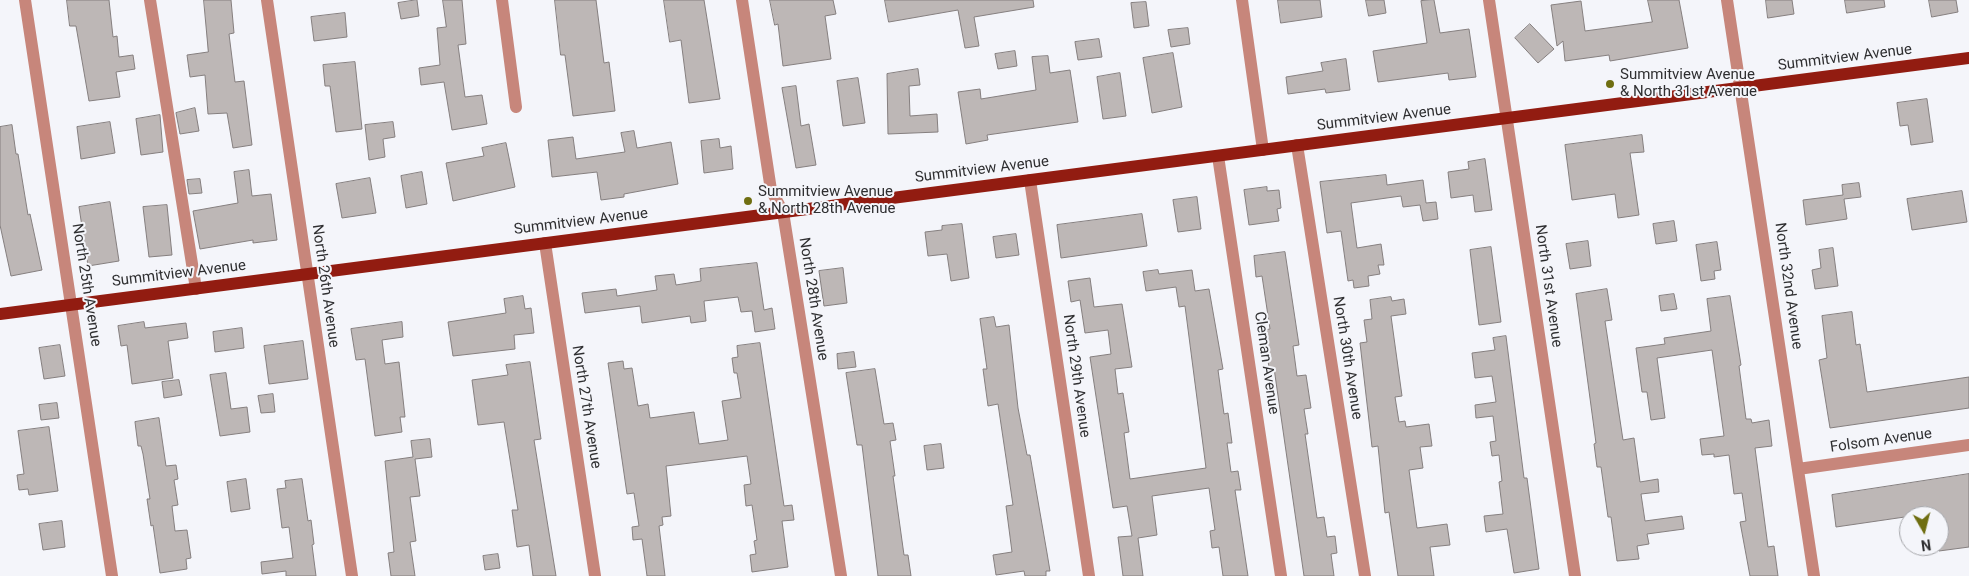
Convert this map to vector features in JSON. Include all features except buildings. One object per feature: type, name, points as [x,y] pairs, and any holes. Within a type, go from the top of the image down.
[{"type":"main road","name":"Summitview Avenue","points":[[0,314],[1969,58]]},
{"type":"street","name":"North 25th Avenue","points":[[25,0],[112,576]]},
{"type":"street","points":[[150,0],[196,289]]},
{"type":"street","name":"North 26th Avenue","points":[[267,0],[352,576]]},
{"type":"street","points":[[502,0],[516,107]]},
{"type":"street","name":"North 28th Avenue","points":[[742,0],[771,190],[783,212],[841,576]]},
{"type":"street","points":[[1242,0],[1264,150]]},
{"type":"street","name":"North 31st Avenue","points":[[1489,0],[1575,576]]},
{"type":"street","name":"North 32nd Avenue","points":[[1727,0],[1814,576]]},
{"type":"street","name":"North 30th Avenue","points":[[1297,145],[1365,576]]},
{"type":"street","name":"Cleman Avenue","points":[[1218,156],[1281,576]]},
{"type":"street","name":"North 29th Avenue","points":[[1030,180],[1089,576]]},
{"type":"street","name":"North 27th Avenue","points":[[545,243],[595,576]]},
{"type":"street","name":"Folsom Avenue","points":[[1798,469],[1969,445]]},
{"type":"place","name":"Summitview Avenue & North 31st Avenue","points":[[1610,84]]},
{"type":"place","name":"Summitview Avenue & North 28th Avenue","points":[[748,201]]}]
